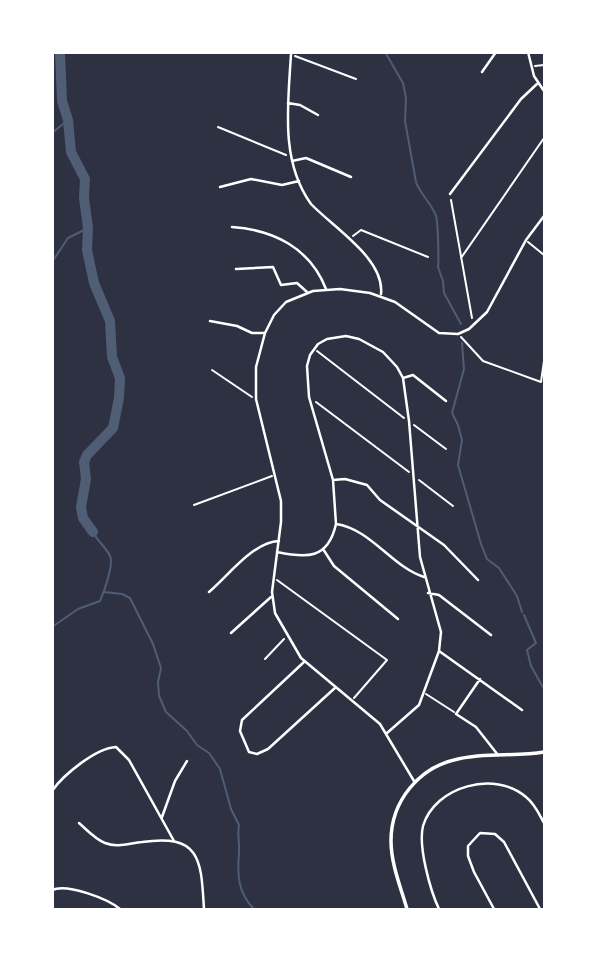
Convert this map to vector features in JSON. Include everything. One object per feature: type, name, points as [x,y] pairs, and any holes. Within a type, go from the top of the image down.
[{"type":"street","points":[[482,72],[496,52]]},
{"type":"street","points":[[528,52],[530,66],[544,91]]},
{"type":"street","points":[[291,54],[288,103],[291,159],[299,181],[312,204],[376,269],[382,284],[381,296]]},
{"type":"street","points":[[450,194],[521,99],[538,83]]},
{"type":"street","points":[[288,103],[300,105],[318,115]]},
{"type":"street","points":[[291,159],[306,158],[351,177]]},
{"type":"street","points":[[220,187],[251,179],[282,185],[299,181]]},
{"type":"street","points":[[414,781],[386,733],[371,715],[304,661],[275,613],[271,597],[282,511],[276,475],[256,399],[254,376],[265,332],[279,309],[286,302],[307,292],[326,289],[360,291],[381,296],[408,310],[439,332],[458,334],[474,326],[487,312],[526,240],[544,216]]},
{"type":"street","points":[[232,227],[270,234],[289,243],[313,264],[326,289]]},
{"type":"street","points":[[236,269],[273,267],[281,285],[298,283],[307,292]]},
{"type":"street","points":[[209,321],[237,326],[248,332],[265,332]]},
{"type":"street","points":[[277,552],[313,555],[323,549],[332,537],[336,524],[333,480],[309,397],[307,366],[313,348],[327,339],[359,339],[391,360],[403,378],[420,556],[428,593],[441,632],[439,651],[425,694],[413,712],[386,733]]},
{"type":"street","points":[[403,378],[414,375],[446,401]]},
{"type":"street","points":[[333,480],[345,479],[362,483],[380,500],[444,545],[478,580]]},
{"type":"street","points":[[336,524],[354,529],[404,569],[424,577]]},
{"type":"street","points":[[209,592],[257,548],[269,541],[279,541]]},
{"type":"street","points":[[323,549],[334,566],[398,619]]},
{"type":"street","points":[[428,593],[439,596],[491,635]]},
{"type":"street","points":[[231,633],[271,597]]},
{"type":"street","points":[[439,651],[522,710]]},
{"type":"street","points":[[304,661],[242,720],[240,731],[249,752],[257,754],[268,749],[336,687]]},
{"type":"street","points":[[480,679],[456,714],[475,727],[498,755]]},
{"type":"street","points":[[52,791],[71,770],[105,750],[116,747],[129,760],[174,841]]},
{"type":"street","points":[[407,909],[391,842],[395,816],[414,781],[445,762],[459,758],[544,752]]},
{"type":"street","points":[[162,817],[175,780],[187,761]]},
{"type":"street","points":[[439,909],[424,859],[422,837],[427,816],[442,798],[464,787],[509,787],[532,802],[544,823]]},
{"type":"street","points":[[79,823],[96,838],[111,844],[125,845],[164,839],[191,850],[198,859],[202,875],[204,909]]},
{"type":"street","points":[[494,909],[468,856],[468,846],[480,833],[495,834],[504,842],[540,909]]},
{"type":"street","points":[[52,890],[66,888],[108,901],[120,909]]},
{"type":"path","points":[[291,54],[356,79]]},
{"type":"path","points":[[530,66],[544,65]]},
{"type":"path","points":[[218,127],[291,159]]},
{"type":"path","points":[[461,258],[544,138]]},
{"type":"path","points":[[450,194],[474,326]]},
{"type":"path","points":[[349,240],[361,230],[428,257]]},
{"type":"path","points":[[526,240],[544,255],[544,272]]},
{"type":"path","points":[[458,334],[483,362],[541,382],[544,362]]},
{"type":"path","points":[[313,348],[446,449]]},
{"type":"path","points":[[212,370],[256,399]]},
{"type":"path","points":[[309,397],[453,506]]},
{"type":"path","points":[[194,505],[276,475]]},
{"type":"path","points":[[273,577],[387,660],[352,700]]},
{"type":"path","points":[[265,659],[288,636]]},
{"type":"path","points":[[425,694],[456,714]]},
{"type":"waterway","points":[[60,52],[62,101],[68,120],[71,152],[85,179],[87,250],[94,283],[110,321],[112,357],[120,378],[113,428],[87,455],[84,462],[86,479],[81,507],[83,518],[93,532]]},
{"type":"waterway","points":[[385,52],[403,83],[406,98],[405,121],[416,182],[436,216],[438,267],[444,293],[461,324]]},
{"type":"waterway","points":[[52,133],[68,120]]},
{"type":"waterway","points":[[52,262],[68,238],[88,228]]},
{"type":"waterway","points":[[462,343],[464,369],[452,413],[462,440],[458,465],[487,559],[499,568],[517,596],[522,612]]},
{"type":"waterway","points":[[52,627],[78,609],[100,601],[111,560],[93,532]]},
{"type":"waterway","points":[[104,592],[130,598],[153,644],[161,668],[159,696],[166,712],[187,731],[197,745],[209,753],[220,769],[231,809],[239,825],[240,883],[245,897],[254,909]]},
{"type":"waterway","points":[[524,615],[536,643],[527,650],[531,666],[544,689]]}]
